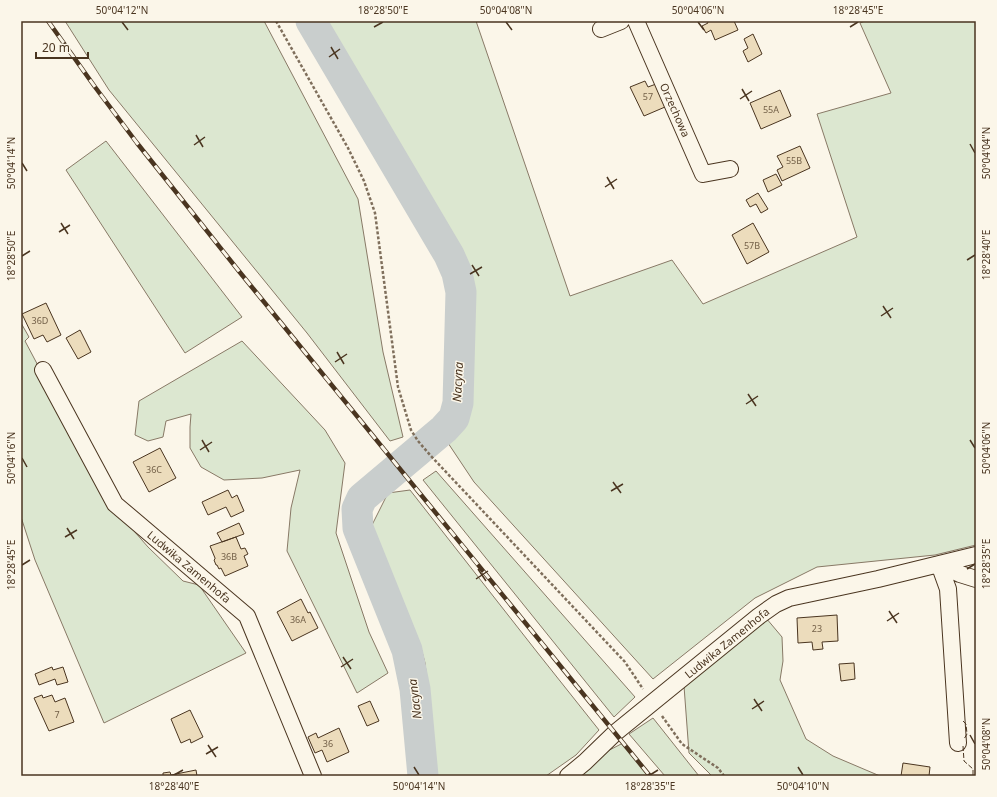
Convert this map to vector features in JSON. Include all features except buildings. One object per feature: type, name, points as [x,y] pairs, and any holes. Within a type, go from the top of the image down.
[{"type":"street","points":[[601,29],[621,21]]},
{"type":"street","name":"Orzechowa","points":[[636,21],[703,174],[730,169]]},
{"type":"street","name":"Ludwika Zamenhofa","points":[[42,370],[115,504],[247,616],[313,776]]},
{"type":"street","name":"Ludwika Zamenhofa","points":[[568,776],[615,733],[759,616],[776,604],[788,598],[878,579],[976,555]]},
{"type":"street","points":[[939,564],[960,574],[976,579]]},
{"type":"street","points":[[939,564],[948,589],[958,743]]},
{"type":"path","points":[[276,21],[348,148],[366,187],[375,213],[398,387],[411,430],[430,455],[625,662],[682,744],[718,768],[724,776]]},
{"type":"green space","points":[[65,21],[264,21],[358,199],[383,352],[403,437],[390,441],[307,333],[109,90]]},
{"type":"green space","points":[[318,21],[476,21],[570,296],[672,260],[703,304],[857,237],[817,114],[891,93],[860,23],[865,21],[976,21],[976,545],[935,555],[817,567],[755,598],[653,679],[474,482],[446,440],[464,419],[468,293],[458,258]]},
{"type":"green space","points":[[106,141],[242,317],[185,353],[66,170]]},
{"type":"green space","points":[[21,323],[29,337],[25,341],[113,507],[148,547],[183,581],[199,585],[246,653],[104,723],[35,560],[21,517]]},
{"type":"green space","points":[[242,341],[325,430],[345,463],[336,533],[369,632],[388,673],[357,693],[287,551],[291,508],[300,470],[262,478],[224,480],[201,467],[190,448],[191,414],[166,421],[163,437],[148,441],[135,435],[139,401]]},
{"type":"green space","points":[[436,471],[635,697],[614,717],[423,480]]},
{"type":"green space","points":[[410,490],[599,730],[576,755],[546,776],[434,776],[434,744],[425,663],[421,648],[415,648],[399,611],[370,529],[388,493]]},
{"type":"green space","points":[[766,618],[782,637],[783,661],[780,680],[806,739],[833,756],[880,776],[712,776],[689,753],[684,686]]},
{"type":"green space","points":[[653,718],[699,776],[665,776],[629,734]]},
{"type":"green space","points":[[623,743],[649,776],[579,776],[598,756]]},
{"type":"waterway","name":"Nacyna","points":[[311,21],[449,255],[457,273],[461,292],[458,403],[454,418],[444,429],[362,498],[357,509],[358,528],[407,650],[415,689],[423,776]]},
{"type":"railway","points":[[48,21],[137,143],[238,270],[650,776]]},
{"type":"fence","points":[[963,721],[966,724],[967,734],[964,739]]},
{"type":"fence","points":[[963,746],[964,761],[973,769],[973,776]]}]
